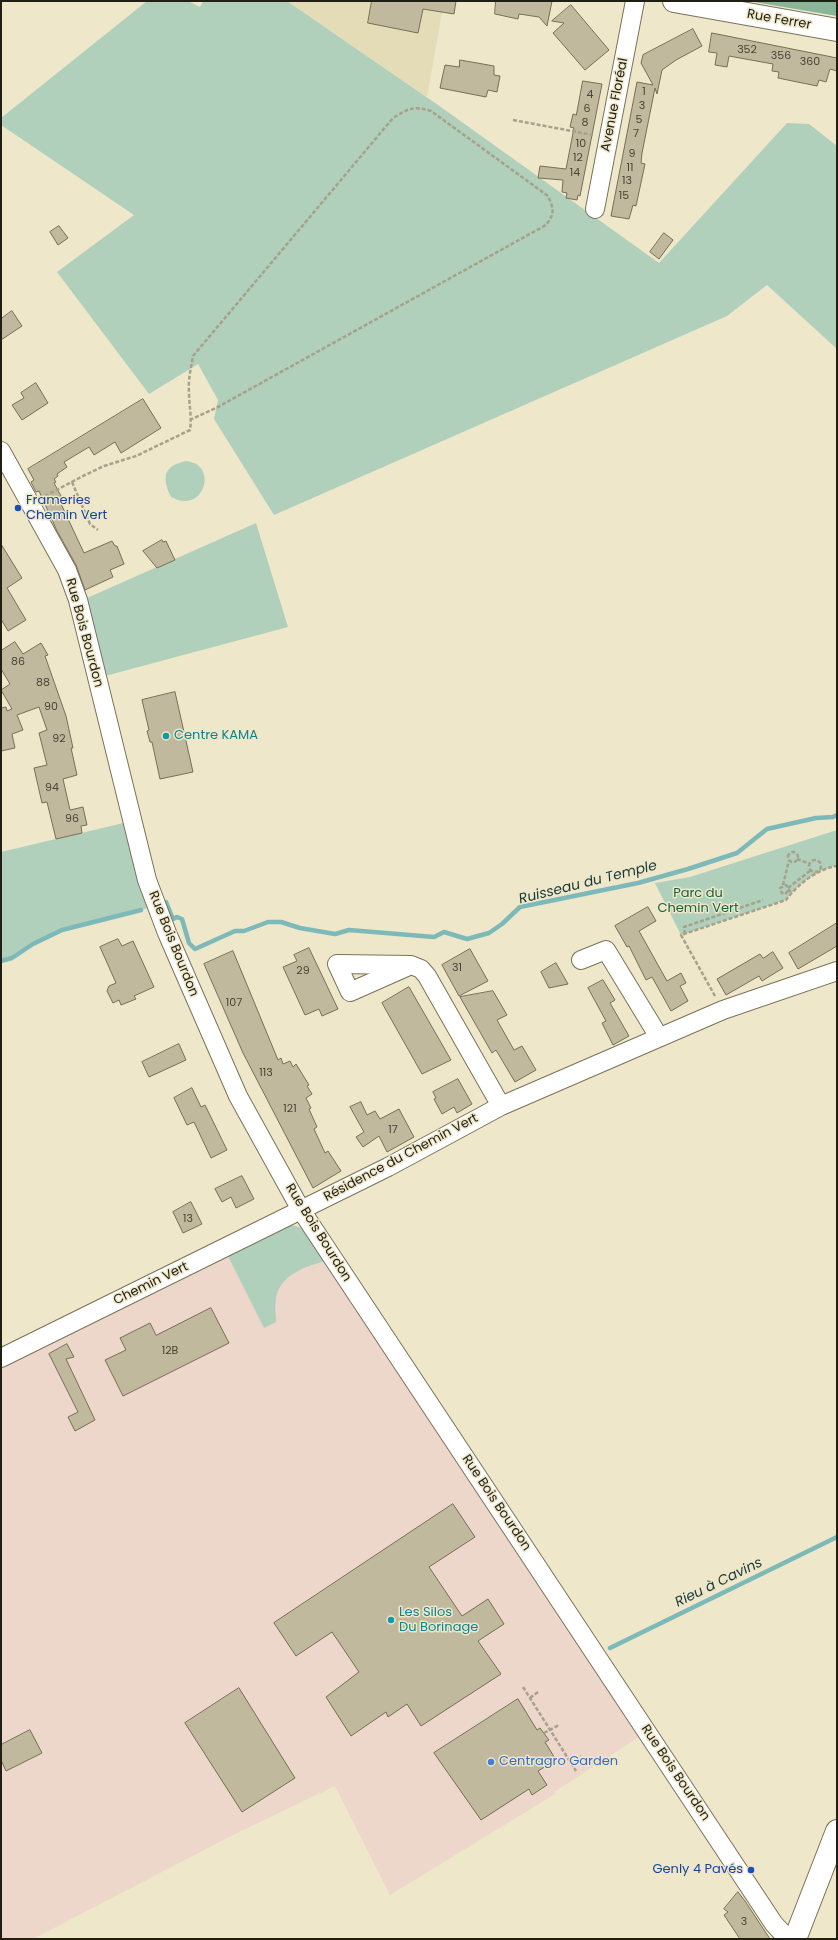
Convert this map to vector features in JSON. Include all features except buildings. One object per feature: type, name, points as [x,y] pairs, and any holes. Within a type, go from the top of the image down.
[{"type":"main road","name":"Rue Ferrer","points":[[674,1],[837,30]]},
{"type":"main road","points":[[795,1939],[837,1831]]},
{"type":"street","name":"Avenue Floréal","points":[[595,209],[636,1]]},
{"type":"street","name":"Rue Bois Bourdon","points":[[1,451],[67,570],[78,600],[146,880],[167,933],[238,1096],[301,1210],[774,1924],[788,1939]]},
{"type":"street","points":[[581,960],[606,950],[660,1037]]},
{"type":"street","points":[[411,965],[421,970],[427,976],[501,1106]]},
{"type":"street","name":"Résidence du Chemin Vert","points":[[301,1210],[388,1167],[501,1106],[723,1010],[837,970]]},
{"type":"street","name":"Chemin Vert","points":[[1,1358],[301,1210]]},
{"type":"path","points":[[30,504],[104,466],[136,456],[190,430],[192,419],[188,390],[189,375],[194,356],[394,118],[416,107],[431,111],[548,196],[553,208],[552,217],[546,225],[216,408],[192,419]]},
{"type":"path","points":[[513,120],[609,138]]},
{"type":"path","points":[[72,482],[90,524],[98,530]]},
{"type":"path","points":[[797,859],[797,854],[793,852],[788,856],[789,860],[783,885],[780,889],[782,893],[785,894],[820,871]]},
{"type":"path","points":[[789,860],[794,862],[797,859],[810,864]]},
{"type":"path","points":[[810,864],[814,861],[819,862],[821,866],[820,871]]},
{"type":"path","points":[[810,864],[811,870]]},
{"type":"path","points":[[811,870],[816,872],[837,866]]},
{"type":"path","points":[[723,1010],[681,935],[786,900],[789,891],[811,870]]},
{"type":"path","points":[[783,885],[789,891]]},
{"type":"path","points":[[685,934],[684,927],[763,900]]},
{"type":"path","points":[[523,1687],[576,1771]]},
{"type":"path","points":[[530,1698],[538,1692]]},
{"type":"path","points":[[544,1733],[559,1725]]},
{"type":"path","points":[[570,1762],[581,1756]]},
{"type":"shaded area","points":[[287,1],[444,1],[427,97]]},
{"type":"shaded area","points":[[291,1225],[303,1228],[639,1737],[554,1792],[555,1794],[390,1895],[335,1786],[233,1835],[33,1939],[1,1939],[1,1358]]},
{"type":"green space","points":[[147,1],[188,1],[200,7],[203,1],[287,1],[438,105],[659,263],[787,123],[809,124],[837,146],[837,349],[767,285],[727,316],[274,515],[214,419],[218,400],[198,364],[149,394],[57,272],[134,215],[1,125],[1,118]]},
{"type":"green space","points":[[748,1],[837,1],[837,16]]},
{"type":"green space","points":[[187,461],[195,463],[199,466],[205,477],[203,489],[195,498],[189,501],[181,501],[171,497],[166,484],[166,478],[169,469],[179,463]]},
{"type":"green space","points":[[256,523],[288,627],[105,676],[87,598]]},
{"type":"green space","points":[[132,821],[156,905],[123,916],[62,930],[33,944],[12,958],[1,961],[1,852]]},
{"type":"green space","name":"Parc du Chemin Vert","points":[[837,830],[837,866],[822,870],[808,878],[796,888],[786,900],[681,935],[655,883],[690,877]]},
{"type":"green space","points":[[291,1225],[303,1228],[326,1261],[303,1268],[284,1281],[276,1297],[276,1322],[264,1328],[228,1256]]},
{"type":"waterway","name":"Ruisseau du Temple","points":[[166,902],[173,919],[177,917],[182,919],[189,943],[195,949],[235,931],[244,931],[268,922],[281,922],[300,928],[335,934],[349,930],[434,937],[444,932],[467,939],[489,933],[502,924],[520,907],[638,883],[688,869],[737,853],[767,829],[837,815]]},
{"type":"waterway","name":"Ruisseau du Temple","points":[[1,961],[12,958],[33,944],[62,930],[141,910]]},
{"type":"waterway","name":"Rieu à Cavins","points":[[610,1648],[837,1537]]},
{"type":"place","name":"Frameries Chemin Vert","points":[[18,508]]},
{"type":"place","name":"Centre KAMA","points":[[166,736]]},
{"type":"place","name":"Les Silos Du Borinage","points":[[391,1620]]},
{"type":"place","name":"Centragro Garden","points":[[491,1762]]},
{"type":"place","name":"Genly 4 Pavés","points":[[751,1870]]}]
